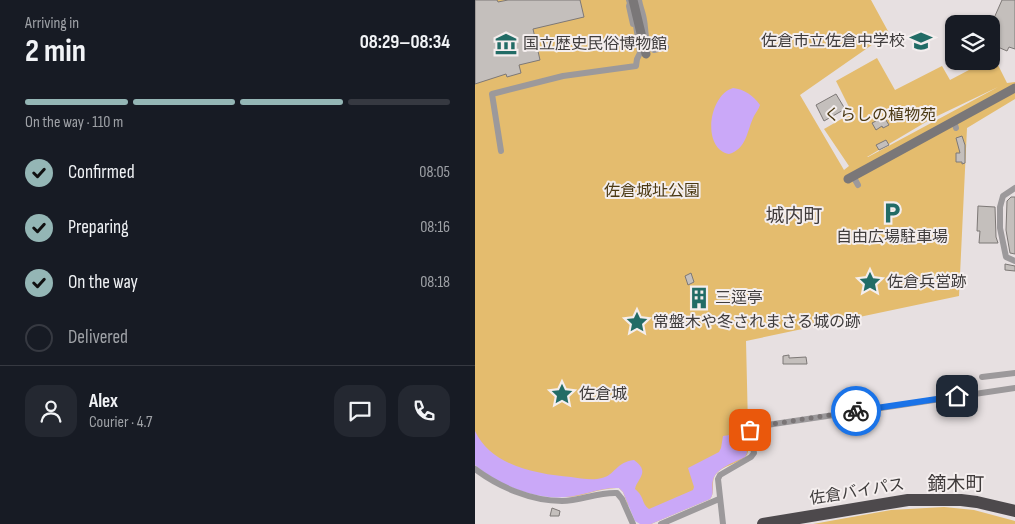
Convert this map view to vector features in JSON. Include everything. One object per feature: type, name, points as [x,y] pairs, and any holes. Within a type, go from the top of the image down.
[{"type":"highway","name":"佐倉バイパス","points":[[763,524],[908,500],[927,499],[969,501],[1015,511]]},
{"type":"street","points":[[501,151],[492,94],[563,76],[636,66],[640,53],[636,25],[633,24],[629,0]]},
{"type":"street","points":[[633,0],[646,54]]},
{"type":"street","points":[[639,0],[649,47],[654,50],[666,47]]},
{"type":"street","points":[[853,180],[955,124],[1015,88]]},
{"type":"street","points":[[1015,188],[1003,196],[1000,221],[1005,255],[1015,261]]},
{"type":"street","points":[[983,377],[1015,373]]},
{"type":"street","points":[[723,524],[717,484],[720,475],[748,460],[753,453],[750,430],[753,427],[1015,388]]},
{"type":"street","points":[[475,468],[490,480],[508,489],[547,499],[563,501],[617,493],[622,499],[633,524]]},
{"type":"street","points":[[661,524],[719,499]]},
{"type":"green space","name":"佐倉城址公園","points":[[475,0],[871,0],[889,33],[800,95],[844,170],[849,166],[824,129],[852,113],[836,81],[877,58],[895,90],[942,66],[950,80],[969,70],[1000,69],[1007,83],[1015,82],[1015,99],[967,128],[959,296],[746,341],[748,453],[743,459],[716,474],[713,480],[713,493],[710,499],[651,524],[628,505],[623,492],[619,488],[606,489],[573,497],[553,497],[529,492],[475,465]],"holes":[[[998,87],[868,157],[931,119]]]},
{"type":"green space","points":[[944,507],[974,510],[1015,521],[1015,524],[813,524],[891,510]]},
{"type":"shaded area","points":[[733,88],[748,94],[760,105],[740,148],[729,154],[720,150],[714,142],[712,121],[718,100]]},
{"type":"shaded area","points":[[475,431],[482,443],[503,460],[516,466],[544,473],[598,479],[610,474],[623,463],[634,460],[642,468],[642,475],[635,489],[649,509],[693,490],[694,487],[688,468],[719,452],[723,436],[743,433],[747,453],[745,457],[718,472],[715,476],[710,499],[651,524],[640,524],[635,521],[623,492],[619,488],[572,496],[553,497],[517,490],[495,479],[475,465]]},
{"type":"building","name":"国立歴史民俗博物館","points":[[475,0],[497,0],[498,2],[508,0],[580,0],[584,17],[533,29],[540,60],[519,65],[521,73],[507,77],[506,74],[475,84]]},
{"type":"building","points":[[1002,0],[1015,0],[1015,49],[1009,47],[1007,51],[1000,48],[1000,15],[995,15]]},
{"type":"building","points":[[836,94],[845,109],[824,121],[816,105]]},
{"type":"building","points":[[884,117],[889,125],[883,128],[882,126],[876,130],[872,123]]},
{"type":"building","points":[[962,136],[965,145],[965,163],[962,164],[962,162],[956,162],[956,153],[960,153],[956,138]]},
{"type":"building","points":[[886,140],[889,145],[879,150],[876,145]]},
{"type":"building","points":[[1011,197],[1015,197],[1015,254],[1010,253],[1006,230],[1007,201]]},
{"type":"building","points":[[978,206],[995,207],[998,243],[979,243],[980,231],[977,231]]},
{"type":"building","points":[[1005,264],[1015,266],[1015,271],[1005,270]]},
{"type":"building","points":[[691,273],[694,282],[688,285],[685,276]]},
{"type":"building","name":"三逕亭","points":[[694,292],[705,293],[704,304],[693,303]]},
{"type":"building","points":[[789,355],[789,358],[806,357],[807,364],[783,364],[783,356]]},
{"type":"building","points":[[552,508],[560,511],[559,516],[550,516]]},
{"type":"way so far","points":[[750,430],[753,427],[856,411]]},
{"type":"place","name":"佐倉市立佐倉中学校","points":[[921,41]]},
{"type":"place","name":"国立歴史民俗博物館","points":[[506,44]]},
{"type":"place","name":"自由広場駐車場","points":[[892,213]]},
{"type":"place","name":"佐倉兵営跡","points":[[870,282]]},
{"type":"place","name":"三逕亭","points":[[699,298]]},
{"type":"place","name":"常盤木や冬されまさる城の跡","points":[[637,322]]},
{"type":"place","name":"佐倉城","points":[[562,394]]},
{"type":"district","name":"城内町","points":[[794,216]]},
{"type":"district","name":"鏑木町","points":[[956,484]]},
{"type":"route","points":[[856,411],[957,396]]},
{"type":"park label","name":"くらしの植物苑","points":[[880,115]]}]
